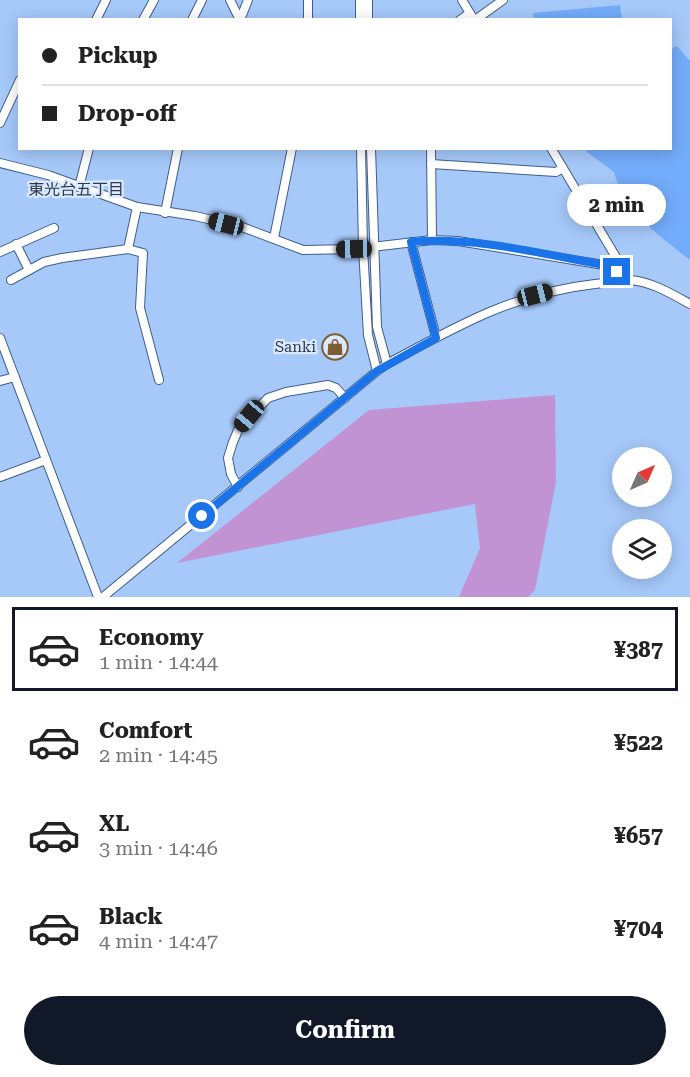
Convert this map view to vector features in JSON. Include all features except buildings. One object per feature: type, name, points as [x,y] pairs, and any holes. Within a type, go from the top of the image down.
[{"type":"street","points":[[97,18],[106,0]]},
{"type":"street","points":[[144,18],[154,0]]},
{"type":"street","points":[[193,18],[202,0]]},
{"type":"street","points":[[230,0],[239,18]]},
{"type":"street","points":[[241,18],[248,0]]},
{"type":"street","points":[[308,0],[308,18]]},
{"type":"street","points":[[360,0],[360,18]]},
{"type":"street","points":[[368,0],[368,18]]},
{"type":"street","points":[[462,0],[473,17],[502,0]]},
{"type":"street","points":[[0,123],[18,84]]},
{"type":"street","points":[[79,187],[88,150]]},
{"type":"street","points":[[165,213],[178,150]]},
{"type":"street","points":[[274,238],[292,150]]},
{"type":"street","points":[[361,150],[368,335],[377,371]]},
{"type":"street","points":[[371,150],[377,327],[387,364]]},
{"type":"street","points":[[431,150],[432,240]]},
{"type":"street","points":[[552,150],[629,280]]},
{"type":"street","points":[[0,163],[31,170],[137,207],[195,216],[242,227],[303,250],[363,248],[432,240],[458,241],[604,265],[629,280],[647,284],[690,304]]},
{"type":"street","points":[[431,164],[556,172],[563,168]]},
{"type":"street","points":[[128,249],[137,207]]},
{"type":"street","points":[[0,252],[54,228]]},
{"type":"street","points":[[411,242],[436,338]]},
{"type":"street","points":[[16,244],[29,270]]},
{"type":"street","points":[[11,280],[44,262],[62,258],[128,249],[142,253],[140,308],[159,380]]},
{"type":"street","points":[[103,597],[387,364],[497,307],[517,300],[558,289],[629,280]]},
{"type":"street","points":[[0,338],[98,597]]},
{"type":"street","points":[[0,381],[15,377]]},
{"type":"street","points":[[238,487],[231,474],[228,458],[233,442],[239,428],[268,398],[328,385],[336,388],[345,398]]},
{"type":"street","points":[[0,477],[46,460]]},
{"type":"shaded area","points":[[555,395],[556,482],[535,590],[528,597],[459,597],[480,548],[475,504],[177,563],[369,410]]},
{"type":"water","points":[[620,5],[622,18],[534,18],[533,13]]},
{"type":"water","points":[[677,46],[690,61],[690,260],[644,222],[625,199],[614,172],[586,150],[672,150],[672,48]]},
{"type":"place","name":"Sanki","points":[[335,347]]},
{"type":"district","name":"東光台五丁目","points":[[76,189]]},
{"type":"route","points":[[202,516],[377,371],[436,338],[411,242],[458,241],[604,265],[617,272]]}]
